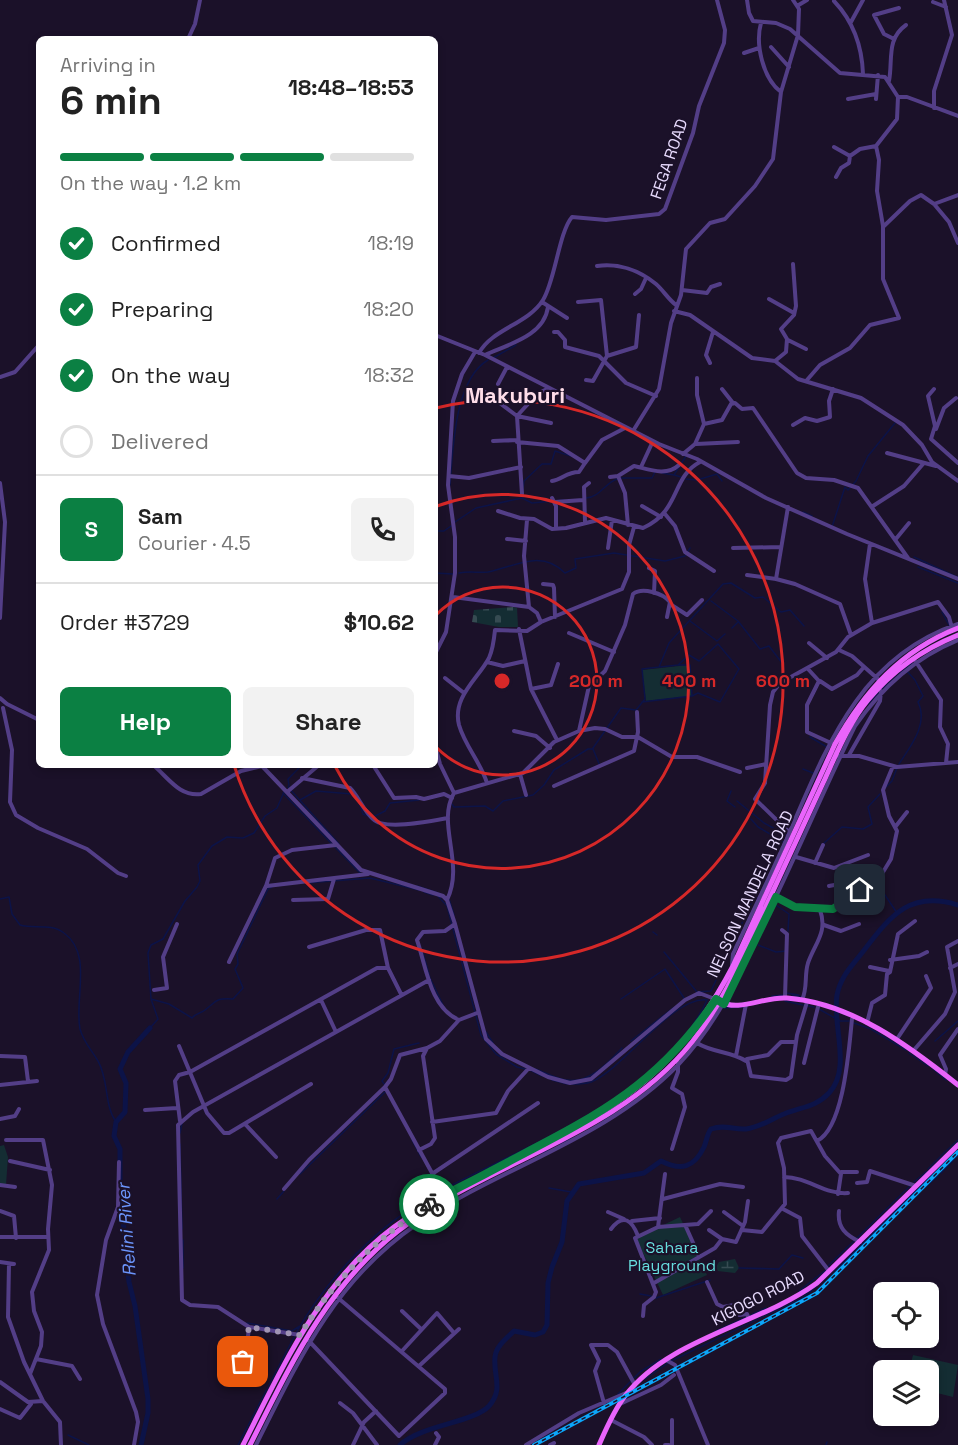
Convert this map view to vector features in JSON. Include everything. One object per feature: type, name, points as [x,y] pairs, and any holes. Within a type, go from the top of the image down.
[{"type":"main road","name":"NELSON MANDELA ROAD","points":[[243,1445],[331,1290],[394,1228],[444,1195],[600,1113],[627,1095],[678,1049],[720,1002],[733,966],[832,744],[877,678],[918,649],[955,627]]},
{"type":"main road","name":"NELSON MANDELA ROAD","points":[[250,1445],[305,1337],[367,1254],[438,1205],[613,1113],[678,1061],[720,1002],[774,896],[855,718],[880,690],[915,660],[958,635]]},
{"type":"main road","points":[[720,1002],[746,1003],[785,998],[810,1003],[866,1022],[914,1050],[958,1085]]},
{"type":"main road","name":"KIGOGO ROAD","points":[[599,1445],[619,1404],[635,1385],[666,1360],[806,1291],[861,1243],[958,1144]]},
{"type":"street","points":[[189,36],[195,24],[200,0]]},
{"type":"street","name":"FEGA ROAD","points":[[542,302],[572,217],[606,220],[658,214],[665,210],[693,133],[699,106],[724,43],[725,33],[717,0]]},
{"type":"street","points":[[747,0],[751,18],[761,23],[776,23],[798,34],[838,72],[878,75],[889,82],[898,97],[897,119],[876,146],[860,149],[850,156],[849,163],[841,168],[836,177]]},
{"type":"street","points":[[633,431],[646,406],[656,396],[674,310],[682,290],[684,258],[691,242],[710,223],[724,219],[738,201],[753,188],[772,162],[781,92],[798,34],[797,6],[793,0]]},
{"type":"street","points":[[797,6],[807,0]]},
{"type":"street","points":[[851,22],[863,0]]},
{"type":"street","points":[[934,108],[934,91],[952,40],[944,0]]},
{"type":"street","points":[[834,2],[851,22],[861,53],[863,74]]},
{"type":"street","points":[[933,2],[946,8]]},
{"type":"street","points":[[894,39],[884,34],[874,15],[899,8]]},
{"type":"street","points":[[761,23],[758,34],[759,48],[773,84],[781,92]]},
{"type":"street","points":[[889,82],[890,51],[894,39],[906,26]]},
{"type":"street","points":[[771,47],[789,67]]},
{"type":"street","points":[[744,53],[759,48]]},
{"type":"street","points":[[876,99],[878,75]]},
{"type":"street","points":[[848,99],[876,94]]},
{"type":"street","points":[[898,97],[907,97],[958,116]]},
{"type":"street","points":[[807,380],[819,365],[850,348],[870,325],[900,318],[883,279],[883,226],[877,191],[879,160],[876,146]]},
{"type":"street","points":[[834,147],[850,156]]},
{"type":"street","points":[[883,226],[918,195],[934,204],[949,222],[958,243]]},
{"type":"street","points":[[934,204],[958,195]]},
{"type":"street","points":[[793,264],[797,299],[794,313],[782,327],[782,332],[787,339],[806,348]]},
{"type":"street","points":[[597,266],[620,265],[656,284],[676,304]]},
{"type":"street","points":[[635,294],[641,289],[646,278]]},
{"type":"street","points":[[682,290],[707,292],[711,287],[720,284]]},
{"type":"street","points":[[769,299],[794,313]]},
{"type":"street","points":[[578,302],[601,300],[606,358],[623,381],[656,396]]},
{"type":"street","points":[[438,648],[446,632],[453,597],[456,544],[449,505],[449,476],[453,401],[459,380],[484,345],[511,328],[542,302],[567,318]]},
{"type":"street","points":[[485,355],[534,332],[543,323],[548,307]]},
{"type":"street","points":[[674,310],[690,315],[752,357],[775,361],[798,379],[855,395],[887,414],[903,425],[922,445],[936,466],[958,481]]},
{"type":"street","points":[[586,380],[592,382],[606,358],[636,347],[639,315]]},
{"type":"street","points":[[554,332],[565,340],[565,347],[606,358]]},
{"type":"street","points":[[710,363],[706,355],[712,332]]},
{"type":"street","points":[[438,336],[485,355],[626,428],[701,462],[788,507],[870,544],[958,579]]},
{"type":"street","points":[[775,361],[786,352],[787,339]]},
{"type":"street","points":[[0,377],[15,372],[36,348]]},
{"type":"street","points":[[498,384],[507,367]]},
{"type":"street","points":[[683,454],[695,444],[704,424],[697,395],[697,378]]},
{"type":"street","points":[[522,494],[517,416],[537,394],[549,388]]},
{"type":"street","points":[[722,388],[733,403],[742,409],[756,410],[780,450],[800,475],[834,480],[856,487],[873,506],[908,558]]},
{"type":"street","points":[[793,425],[805,418],[817,421],[830,417],[829,402],[833,389]]},
{"type":"street","points":[[930,439],[935,426],[928,396],[934,389]]},
{"type":"street","points":[[485,392],[517,416],[551,423]]},
{"type":"street","points":[[922,445],[930,439],[944,408],[956,398]]},
{"type":"street","points":[[704,424],[722,420],[725,410],[733,403]]},
{"type":"street","points":[[552,481],[558,480],[565,473],[579,472],[602,440],[626,428]]},
{"type":"street","points":[[930,439],[954,456],[958,463]]},
{"type":"street","points":[[493,441],[517,441],[558,446],[585,463]]},
{"type":"street","points":[[641,467],[653,441]]},
{"type":"street","points":[[695,444],[738,442]]},
{"type":"street","points":[[887,453],[936,466]]},
{"type":"street","points":[[498,511],[527,520],[534,519],[556,528],[606,518],[643,528],[663,515],[686,473],[701,462]]},
{"type":"street","points":[[873,506],[904,486],[923,464]]},
{"type":"street","points":[[610,477],[618,476],[632,466],[663,471],[672,470],[679,465]]},
{"type":"street","points":[[449,476],[469,478],[521,467]]},
{"type":"street","points":[[618,476],[625,493],[628,525]]},
{"type":"street","points":[[0,483],[5,522],[0,618]]},
{"type":"street","points":[[585,522],[584,487],[589,483]]},
{"type":"street","points":[[556,528],[554,500],[583,500]]},
{"type":"street","points":[[642,506],[663,515],[675,526],[685,552],[714,571]]},
{"type":"street","points":[[776,579],[788,507]]},
{"type":"street","points":[[527,520],[524,556],[529,607]]},
{"type":"street","points":[[608,548],[612,520]]},
{"type":"street","points":[[895,540],[909,523]]},
{"type":"street","points":[[625,586],[631,562],[629,545],[634,527]]},
{"type":"street","points":[[507,539],[526,541]]},
{"type":"street","points":[[870,544],[865,579],[872,623]]},
{"type":"street","points":[[733,548],[781,547]]},
{"type":"street","points":[[649,568],[656,571],[657,576],[654,593]]},
{"type":"street","points":[[747,575],[776,579],[837,601],[843,609],[850,635]]},
{"type":"street","points":[[543,584],[553,585],[555,617]]},
{"type":"street","points":[[625,586],[635,592],[654,593],[668,598],[667,617]]},
{"type":"street","points":[[487,783],[483,769],[472,754],[459,724],[458,716],[464,693],[487,662],[493,647],[495,630],[530,631],[541,622],[625,586]]},
{"type":"street","points":[[579,730],[589,686],[605,671],[635,592]]},
{"type":"street","points":[[453,597],[529,607],[535,610],[541,622]]},
{"type":"street","points":[[669,604],[687,615],[702,600]]},
{"type":"street","points":[[789,832],[770,811],[755,801],[755,797],[764,787],[768,720],[773,692],[786,678],[827,658],[839,650],[850,635],[872,623],[938,602],[955,627]]},
{"type":"street","points":[[519,629],[531,689],[557,740]]},
{"type":"street","points":[[569,633],[614,652]]},
{"type":"street","points":[[946,763],[948,746],[940,727],[940,700],[915,660],[958,640]]},
{"type":"street","points":[[809,643],[827,658]]},
{"type":"street","points":[[839,650],[848,654],[877,678]]},
{"type":"street","points":[[487,662],[503,666],[525,661]]},
{"type":"street","points":[[531,689],[552,685],[558,664]]},
{"type":"street","points":[[808,669],[832,688],[857,675],[864,667]]},
{"type":"street","points":[[445,678],[464,693]]},
{"type":"street","points":[[733,966],[733,954],[832,744],[807,732],[807,707],[819,680]]},
{"type":"street","points":[[849,755],[880,700],[880,690]]},
{"type":"street","points":[[0,698],[36,718]]},
{"type":"street","points":[[7,704],[1,708],[12,750],[10,802],[16,815],[28,824],[87,849],[118,873],[126,876]]},
{"type":"street","points":[[554,786],[632,753],[638,737],[637,712]]},
{"type":"street","points":[[454,793],[520,774],[557,740],[579,730],[601,728],[622,737],[638,737],[672,757],[697,757],[740,772]]},
{"type":"street","points":[[514,731],[536,736],[550,748]]},
{"type":"street","points":[[907,812],[896,826],[893,855],[884,874],[877,882],[835,909],[794,907],[774,896],[795,857],[838,756],[849,755],[893,766],[958,762]]},
{"type":"street","points":[[388,968],[377,968],[190,1072],[179,1075],[175,1081],[180,1121],[178,1125],[182,1300],[190,1305],[218,1307],[249,1327],[305,1337],[328,1364],[399,1436],[445,1393],[445,1389],[336,1296],[418,1223],[456,1200],[605,1123],[645,1095],[698,1043],[720,1002],[702,993],[685,1000],[591,1079],[570,1083],[529,1068],[492,1046],[486,1039],[477,1012],[447,900],[454,885],[455,872],[448,818],[454,793],[438,756]]},
{"type":"street","points":[[747,768],[766,764]]},
{"type":"street","points":[[893,766],[883,790],[889,816],[896,826]]},
{"type":"street","points":[[156,768],[180,790],[189,794],[201,794],[250,768]]},
{"type":"street","points":[[265,768],[336,845],[368,874]]},
{"type":"street","points":[[287,792],[316,768]]},
{"type":"street","points":[[376,768],[394,798],[416,797],[424,800],[444,794],[452,798]]},
{"type":"street","points":[[520,774],[526,795]]},
{"type":"street","points":[[302,778],[350,788],[367,813],[379,823],[403,824],[448,818]]},
{"type":"street","points":[[229,962],[266,886],[276,858],[292,850],[336,845]]},
{"type":"street","points":[[815,862],[823,845]]},
{"type":"street","points":[[795,857],[825,867],[839,866],[868,855]]},
{"type":"street","points":[[839,866],[852,897]]},
{"type":"street","points":[[266,886],[310,879],[334,879],[368,874],[429,891],[447,900]]},
{"type":"street","points":[[293,900],[328,899],[334,879]]},
{"type":"street","points":[[829,886],[845,883]]},
{"type":"street","points":[[804,1063],[810,1003],[807,989],[808,963],[819,944],[824,924],[820,910]]},
{"type":"street","points":[[866,1022],[872,1003],[885,996],[886,977],[890,972],[890,960],[898,934],[915,921]]},
{"type":"street","points":[[154,990],[167,988],[163,957],[177,924]]},
{"type":"street","points":[[455,924],[446,931],[427,930],[418,935],[429,980],[443,1007],[459,1020]]},
{"type":"street","points":[[824,924],[841,931],[859,924]]},
{"type":"street","points":[[309,947],[378,929],[382,936],[388,968],[400,994]]},
{"type":"street","points":[[782,930],[787,934],[785,998]]},
{"type":"street","points":[[914,1050],[947,1010],[955,989],[946,947],[958,940]]},
{"type":"street","points":[[890,960],[927,952]]},
{"type":"street","points":[[950,968],[958,964]]},
{"type":"street","points":[[870,967],[890,972]]},
{"type":"street","points":[[897,1039],[931,988],[926,976]]},
{"type":"street","points":[[180,1121],[400,994],[429,980]]},
{"type":"street","points":[[321,1000],[336,1032]]},
{"type":"street","points":[[736,1056],[746,1003]]},
{"type":"street","points":[[746,1061],[752,1078],[788,1079],[794,1073],[796,1042],[810,1003]]},
{"type":"street","points":[[284,1189],[309,1160],[385,1087],[400,1055],[427,1048],[440,1041],[459,1020],[477,1012]]},
{"type":"street","points":[[817,1142],[828,1134],[840,1099],[849,1061],[848,1017]]},
{"type":"street","points":[[945,1075],[946,1069],[940,1055],[958,1029]]},
{"type":"street","points":[[698,1043],[709,1050],[736,1056],[746,1061],[768,1055],[781,1042],[796,1042]]},
{"type":"street","points":[[179,1046],[209,1118],[224,1134],[311,1084]]},
{"type":"street","points":[[419,1150],[434,1141],[423,1056],[427,1048]]},
{"type":"street","points":[[0,1056],[25,1057],[28,1082]]},
{"type":"street","points":[[672,1149],[685,1107],[682,1094],[672,1088],[678,1061]]},
{"type":"street","points":[[432,1122],[496,1113],[508,1091],[529,1068]]},
{"type":"street","points":[[0,1084],[37,1081]]},
{"type":"street","points":[[385,1087],[444,1195]]},
{"type":"street","points":[[432,1174],[538,1103]]},
{"type":"street","points":[[0,1119],[15,1116],[19,1108]]},
{"type":"street","points":[[145,1110],[177,1108]]},
{"type":"street","points":[[245,1124],[276,1157]]},
{"type":"street","points":[[724,1212],[742,1228],[760,1233],[783,1209],[786,1194],[779,1139],[795,1137],[808,1130],[825,1156],[841,1172],[842,1179],[838,1194]]},
{"type":"street","points":[[6,1140],[44,1140],[50,1170],[52,1190],[48,1237],[49,1255],[32,1292],[34,1311],[42,1332],[30,1374]]},
{"type":"street","points":[[10,1161],[50,1170]]},
{"type":"street","points":[[119,1162],[118,1207],[106,1240],[97,1295],[103,1324],[136,1412],[138,1422],[134,1445]]},
{"type":"street","points":[[857,1183],[867,1182],[870,1171],[916,1186]]},
{"type":"street","points":[[841,1172],[857,1172]]},
{"type":"street","points":[[658,1227],[665,1174]]},
{"type":"street","points":[[784,1177],[802,1179],[838,1194],[848,1193]]},
{"type":"street","points":[[663,1199],[720,1184],[743,1186]]},
{"type":"street","points":[[0,1185],[15,1187]]},
{"type":"street","points":[[708,1230],[722,1239],[736,1243],[748,1201]]},
{"type":"street","points":[[783,1209],[800,1218],[805,1242],[829,1272]]},
{"type":"street","points":[[0,1211],[15,1216],[16,1238]]},
{"type":"street","points":[[643,1316],[644,1305],[656,1294],[654,1282],[635,1242],[638,1236],[658,1227],[686,1227],[700,1224],[711,1211]]},
{"type":"street","points":[[839,1211],[838,1225],[841,1230],[861,1243]]},
{"type":"street","points":[[608,1212],[631,1221],[660,1218]]},
{"type":"street","points":[[611,1229],[625,1219]]},
{"type":"street","points":[[631,1221],[638,1236]]},
{"type":"street","points":[[686,1227],[699,1256]]},
{"type":"street","points":[[0,1237],[48,1237]]},
{"type":"street","points":[[654,1282],[715,1248],[722,1239]]},
{"type":"street","points":[[0,1262],[11,1264],[7,1312],[30,1374],[43,1401],[60,1422],[61,1445]]},
{"type":"street","points":[[707,1282],[717,1304],[723,1307],[734,1305],[739,1316],[747,1314],[749,1319]]},
{"type":"street","points":[[402,1311],[421,1329]]},
{"type":"street","points":[[402,1351],[437,1313],[454,1333]]},
{"type":"street","points":[[236,1380],[246,1355],[249,1327]]},
{"type":"street","points":[[419,1366],[459,1329]]},
{"type":"street","points":[[256,1445],[305,1337]]},
{"type":"street","points":[[604,1403],[595,1371],[599,1362],[594,1346],[591,1345],[605,1344],[617,1352],[635,1385]]},
{"type":"street","points":[[36,1359],[72,1366],[80,1379]]},
{"type":"street","points":[[666,1360],[675,1365],[708,1445]]},
{"type":"street","points":[[619,1404],[661,1385],[674,1376]]},
{"type":"street","points":[[0,1382],[31,1404]]},
{"type":"street","points":[[526,1445],[579,1413],[629,1392]]},
{"type":"street","points":[[0,1409],[20,1419],[31,1404],[43,1401]]},
{"type":"street","points":[[339,1402],[363,1425],[367,1434],[377,1445]]},
{"type":"street","points":[[353,1445],[363,1425],[376,1411]]},
{"type":"street","points":[[611,1420],[644,1437],[651,1445]]},
{"type":"street","points":[[669,1445],[672,1420]]},
{"type":"street","points":[[435,1445],[439,1437],[436,1433]]},
{"type":"green space","points":[[517,608],[518,627],[499,627],[472,622],[474,610]]},
{"type":"green space","points":[[688,665],[692,696],[646,701],[642,670]]},
{"type":"green space","points":[[4,1145],[8,1157],[6,1185],[0,1184],[0,1146]]},
{"type":"green space","name":"Sahara Playground","points":[[680,1217],[707,1275],[663,1295],[636,1238]]},
{"type":"green space","points":[[735,1259],[739,1268],[735,1273],[718,1271],[716,1267],[719,1262]]},
{"type":"green space","points":[[913,1355],[936,1360],[912,1360]]},
{"type":"green space","points":[[939,1361],[958,1365],[953,1397],[939,1394]]},
{"type":"waterway","points":[[493,358],[516,345]]},
{"type":"waterway","points":[[450,485],[454,435],[462,399],[468,383],[488,360]]},
{"type":"waterway","points":[[832,527],[845,487],[848,490],[856,481],[868,456],[895,423]]},
{"type":"waterway","points":[[522,498],[524,481],[542,464],[551,464],[555,451],[571,456]]},
{"type":"waterway","points":[[662,473],[674,475],[686,456]]},
{"type":"waterway","points":[[621,478],[652,478],[655,472]]},
{"type":"waterway","points":[[686,479],[697,480],[717,474],[722,481]]},
{"type":"waterway","points":[[674,475],[681,477]]},
{"type":"waterway","points":[[586,498],[595,495],[617,479]]},
{"type":"waterway","points":[[455,522],[476,508],[522,498],[532,503],[564,500]]},
{"type":"waterway","points":[[803,512],[812,516]]},
{"type":"waterway","points":[[438,531],[444,531],[451,526]]},
{"type":"waterway","points":[[459,573],[488,572],[537,560],[556,566],[565,573],[576,568],[575,559],[614,553],[665,561],[685,556],[690,548]]},
{"type":"waterway","points":[[914,557],[957,577]]},
{"type":"waterway","points":[[918,567],[958,583]]},
{"type":"waterway","points":[[438,573],[453,574]]},
{"type":"waterway","points":[[593,748],[621,708],[636,710],[645,699],[642,669],[659,667],[669,643],[723,584],[731,583],[755,598],[763,597],[781,612],[790,610],[804,626]]},
{"type":"waterway","points":[[711,601],[738,621],[760,649],[769,646],[782,663]]},
{"type":"waterway","points":[[942,612],[950,627]]},
{"type":"waterway","points":[[690,621],[717,641],[725,634]]},
{"type":"waterway","points":[[732,628],[738,622]]},
{"type":"waterway","points":[[642,702],[692,696],[698,693],[720,702],[739,669],[718,644],[699,661],[689,655],[678,665],[660,667]]},
{"type":"waterway","points":[[882,689],[912,663]]},
{"type":"waterway","points":[[678,665],[690,665],[692,696]]},
{"type":"waterway","points":[[899,764],[913,743],[920,727],[921,710],[918,702],[923,696],[915,680],[905,669]]},
{"type":"waterway","points":[[868,704],[879,692]]},
{"type":"waterway","points":[[810,737],[827,747]]},
{"type":"waterway","points":[[452,804],[454,807],[485,806],[493,811],[503,801],[533,795],[544,785],[554,770],[588,749],[593,749],[600,766]]},
{"type":"waterway","points":[[289,786],[288,779],[299,768]]},
{"type":"waterway","points":[[886,787],[892,781],[897,768]]},
{"type":"waterway","points":[[803,769],[813,773]]},
{"type":"waterway","points":[[288,787],[339,844]]},
{"type":"waterway","points":[[300,800],[316,791],[352,794],[356,798]]},
{"type":"waterway","points":[[731,791],[727,801],[735,807]]},
{"type":"waterway","points":[[150,1028],[158,1019],[151,999],[148,953],[151,945],[163,939],[185,901],[197,887],[200,881],[198,865],[212,846],[227,837],[243,838],[254,833],[265,816],[277,808],[284,792]]},
{"type":"waterway","points":[[283,793],[332,844]]},
{"type":"waterway","points":[[823,844],[842,827],[863,829],[872,824],[868,807],[880,794]]},
{"type":"waterway","points":[[373,817],[385,811],[390,803],[419,800]]},
{"type":"waterway","points":[[737,801],[764,823],[788,836]]},
{"type":"waterway","points":[[360,805],[363,814],[368,816]]},
{"type":"waterway","points":[[751,819],[758,827],[784,842]]},
{"type":"waterway","points":[[335,847],[361,874]]},
{"type":"waterway","points":[[306,883],[370,878],[419,890]]},
{"type":"waterway","points":[[877,883],[897,913]]},
{"type":"waterway","points":[[417,886],[438,893]]},
{"type":"waterway","points":[[151,999],[169,1004],[192,1018],[218,1000],[233,999],[243,988],[235,969],[238,964],[237,954],[268,889],[272,887]]},
{"type":"waterway","points":[[424,892],[433,895]]},
{"type":"waterway","points":[[438,896],[447,906],[481,1035],[496,1054],[517,1067],[525,1069]]},
{"type":"waterway","points":[[0,899],[9,897],[12,914],[20,925],[54,928],[64,933],[73,942],[80,965],[80,1029],[101,1068],[110,1108],[116,1122]]},
{"type":"waterway","points":[[664,952],[697,992],[711,991],[754,897],[758,898]]},
{"type":"waterway","points":[[449,899],[454,915]]},
{"type":"waterway","points":[[400,1445],[409,1438],[471,1416],[489,1406],[497,1388],[495,1357],[505,1339],[514,1331],[535,1335],[543,1332],[547,1325],[548,1283],[562,1242],[567,1201],[579,1184],[644,1173],[661,1161],[675,1166],[686,1166],[700,1154],[711,1129],[751,1128],[824,1098],[836,1083],[839,1072],[837,995],[848,971],[893,916],[904,909],[915,903],[927,901],[942,901],[958,905]]},
{"type":"waterway","points":[[773,903],[789,914],[788,931]]},
{"type":"waterway","points":[[653,932],[657,935]]},
{"type":"waterway","points":[[758,945],[776,952],[786,951]]},
{"type":"waterway","points":[[423,953],[430,978],[444,1007]]},
{"type":"waterway","points":[[621,999],[665,969],[684,998]]},
{"type":"waterway","points":[[786,993],[799,995]]},
{"type":"waterway","points":[[772,996],[783,995]]},
{"type":"waterway","points":[[792,995],[801,997]]},
{"type":"waterway","points":[[296,1333],[323,1292],[339,1273],[392,1222],[433,1195],[547,1138],[624,1092],[658,1065],[686,1035],[707,1000],[693,1002],[679,1009],[604,1074],[591,1082],[572,1084]]},
{"type":"waterway","points":[[785,1001],[803,1005]]},
{"type":"waterway","points":[[808,1006],[814,1007]]},
{"type":"waterway","points":[[723,1008],[745,1007]]},
{"type":"waterway","points":[[631,1041],[673,1008]]},
{"type":"waterway","points":[[819,1009],[840,1021],[849,1021]]},
{"type":"waterway","points":[[935,1041],[958,1021]]},
{"type":"waterway","points":[[854,1023],[871,1029],[906,1050]]},
{"type":"waterway","name":"Relini River","points":[[141,1445],[148,1413],[148,1399],[135,1306],[129,1282],[120,1189],[120,1149],[114,1136],[116,1122],[125,1112],[126,1083],[120,1069],[128,1052],[150,1028]]},
{"type":"waterway","points":[[486,1032],[493,1043]]},
{"type":"waterway","points":[[385,1085],[382,1081],[388,1073],[394,1049],[419,1043]]},
{"type":"waterway","points":[[535,1069],[562,1079],[582,1079],[597,1071],[622,1048]]},
{"type":"waterway","points":[[909,1053],[928,1066]]},
{"type":"waterway","points":[[932,1068],[946,1080]]},
{"type":"waterway","points":[[530,1070],[542,1076]]},
{"type":"waterway","points":[[552,1080],[567,1084]]},
{"type":"waterway","points":[[300,1174],[385,1092]]},
{"type":"waterway","points":[[604,1119],[615,1112]]},
{"type":"waterway","points":[[180,1133],[182,1123]]},
{"type":"waterway","points":[[560,1145],[571,1138]]},
{"type":"waterway","points":[[412,1140],[421,1157]]},
{"type":"waterway","points":[[946,1151],[958,1140]]},
{"type":"waterway","points":[[180,1144],[182,1229]]},
{"type":"waterway","points":[[542,1153],[550,1150]]},
{"type":"waterway","points":[[928,1169],[945,1152]]},
{"type":"waterway","points":[[941,1173],[958,1155]]},
{"type":"waterway","points":[[914,1182],[927,1171]]},
{"type":"waterway","points":[[835,1271],[933,1174]]},
{"type":"waterway","points":[[924,1188],[938,1176]]},
{"type":"waterway","points":[[856,1239],[910,1186]]},
{"type":"waterway","points":[[549,1188],[571,1192]]},
{"type":"waterway","points":[[277,1199],[284,1191]]},
{"type":"waterway","points":[[183,1240],[183,1268]]},
{"type":"waterway","points":[[827,1267],[854,1241]]},
{"type":"waterway","points":[[739,1268],[779,1269],[792,1255],[803,1258]]},
{"type":"waterway","points":[[799,1291],[826,1270]]},
{"type":"waterway","points":[[656,1298],[710,1280]]},
{"type":"waterway","points":[[671,1361],[802,1298],[818,1285]]},
{"type":"waterway","points":[[640,1294],[651,1296]]},
{"type":"waterway","points":[[714,1332],[766,1308]]},
{"type":"waterway","points":[[247,1323],[292,1331],[300,1326]]},
{"type":"waterway","points":[[238,1445],[294,1337]]},
{"type":"waterway","points":[[618,1394],[640,1372],[661,1359]]},
{"type":"waterway","points":[[645,1379],[668,1363]]},
{"type":"waterway","points":[[545,1438],[549,1433]]},
{"type":"waterway","points":[[68,1435],[89,1445]]},
{"type":"railway","points":[[534,1445],[817,1293],[958,1152]]},
{"type":"way so far","points":[[243,1362],[249,1339],[249,1327],[261,1327],[300,1335],[331,1290],[365,1252],[429,1204]]},
{"type":"district","name":"Makuburi","points":[[515,395]]},
{"type":"route","points":[[429,1204],[600,1113],[646,1080],[686,1041],[716,999],[724,1004],[776,897],[795,907],[835,909],[860,890]]}]
